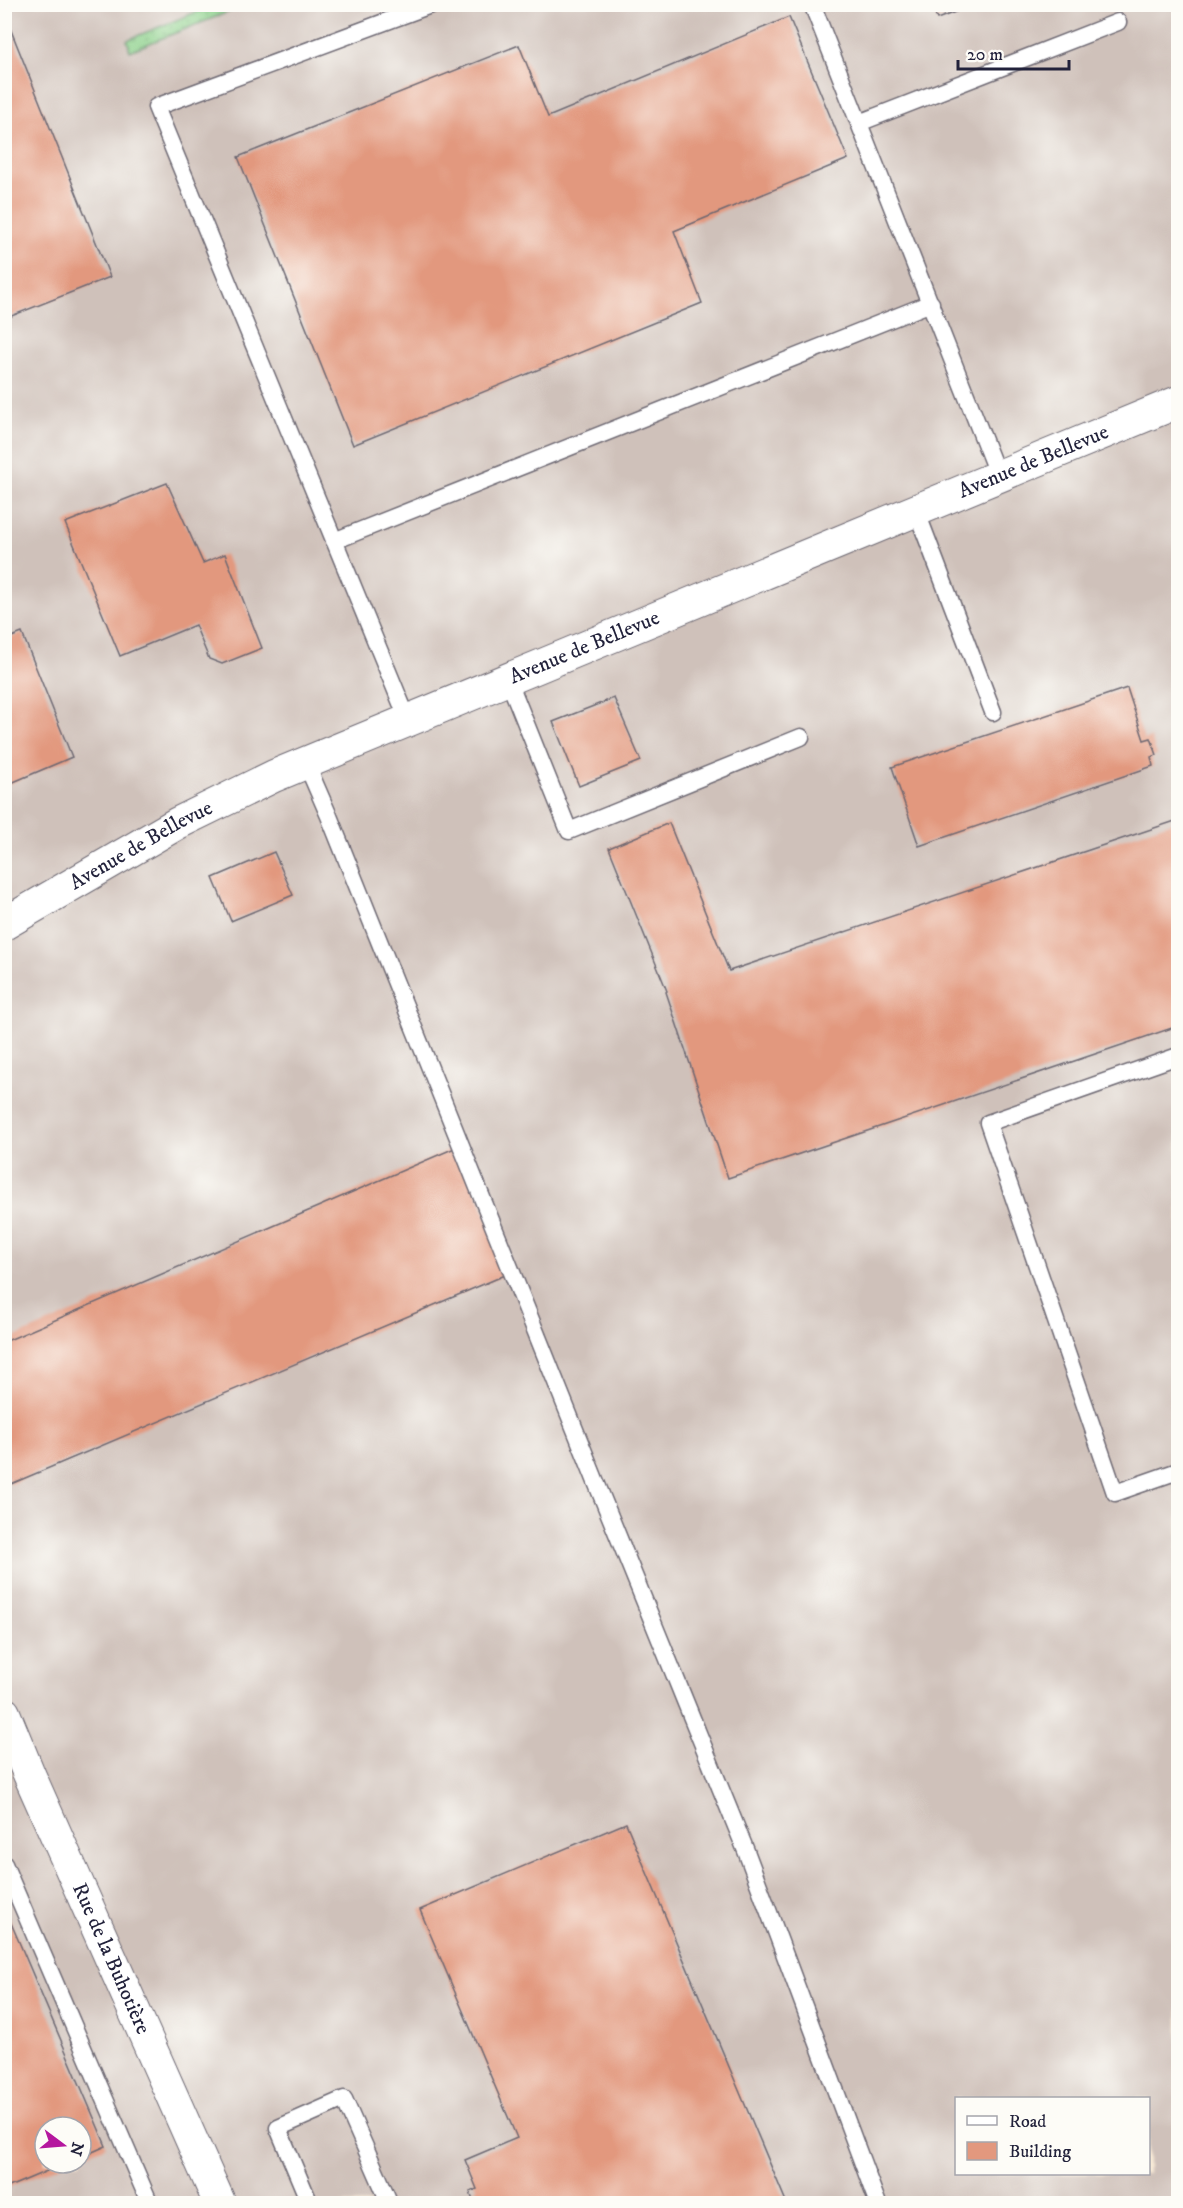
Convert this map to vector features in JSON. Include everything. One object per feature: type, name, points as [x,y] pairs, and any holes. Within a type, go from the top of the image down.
[{"type":"street","name":"Avenue de Bellevue","points":[[4,924],[178,823],[274,776],[1179,402]]},
{"type":"street","name":"Rue de la Buhotière","points":[[4,1713],[220,2204]]},
{"type":"lane","points":[[408,720],[156,107],[433,4]]},
{"type":"lane","points":[[812,4],[998,476]]},
{"type":"lane","points":[[860,123],[1118,22]]},
{"type":"lane","points":[[334,541],[930,303]]},
{"type":"lane","points":[[916,510],[993,712]]},
{"type":"lane","points":[[507,679],[568,831],[801,737]]},
{"type":"lane","points":[[306,763],[742,1840],[878,2204]]},
{"type":"lane","points":[[1179,1056],[988,1124],[1114,1493],[1179,1471]]},
{"type":"lane","points":[[4,1864],[150,2204]]},
{"type":"lane","points":[[310,2204],[278,2128],[344,2099],[390,2204]]},
{"type":"shaded area","points":[[5,5],[1178,5],[1178,2203],[5,2204]]},
{"type":"green space","points":[[216,4],[246,5],[130,51],[127,40]]},
{"type":"building","points":[[931,4],[974,4],[974,5],[937,19]]},
{"type":"building","points":[[4,13],[110,277],[4,319]]},
{"type":"building","points":[[789,17],[848,159],[674,231],[702,303],[353,445],[238,157],[519,45],[548,117]]},
{"type":"building","points":[[167,483],[203,563],[225,554],[262,648],[222,664],[209,659],[195,625],[120,656],[65,523]]},
{"type":"building","points":[[22,633],[72,757],[4,786],[4,640]]},
{"type":"building","points":[[1127,688],[1144,740],[1151,738],[1157,755],[1151,757],[1153,766],[919,846],[892,767]]},
{"type":"building","points":[[614,698],[641,761],[579,786],[553,722]]},
{"type":"building","points":[[1178,820],[1178,1026],[728,1178],[667,991],[609,848],[669,823],[729,971]]},
{"type":"building","points":[[274,852],[293,895],[231,921],[213,878]]},
{"type":"building","points":[[457,1147],[510,1273],[11,1484],[4,1470],[4,1342]]},
{"type":"building","points":[[626,1823],[787,2204],[474,2204],[470,2192],[477,2189],[465,2160],[517,2138],[420,1910]]},
{"type":"building","points":[[8,1916],[93,2115],[33,2115],[33,2175],[37,2175],[4,2189],[4,1918]]},
{"type":"building","points":[[93,2115],[106,2146],[93,2152]]}]
